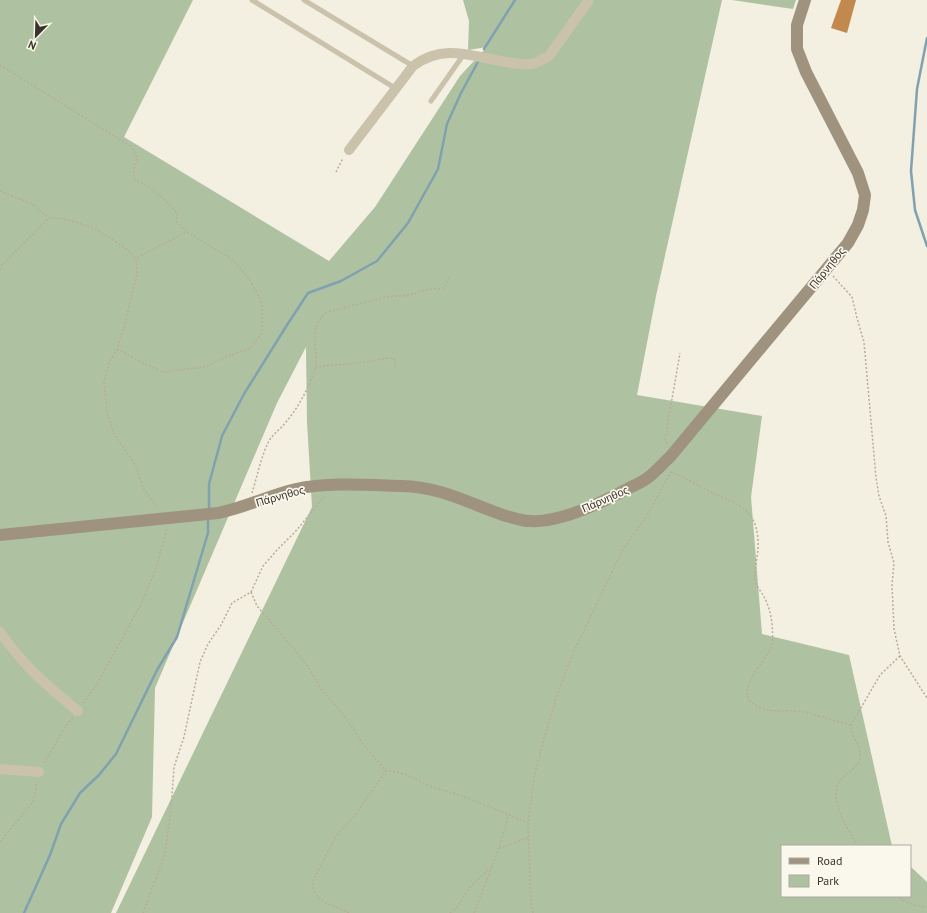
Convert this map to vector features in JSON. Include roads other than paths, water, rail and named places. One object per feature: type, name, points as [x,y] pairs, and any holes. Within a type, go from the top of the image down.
[{"type":"main road","name":"Πάρνηθος","points":[[0,535],[218,513],[248,505],[272,495],[297,489],[334,485],[404,486],[427,489],[456,496],[512,517],[530,521],[541,521],[563,517],[608,499],[646,479],[670,457],[828,268],[848,243],[858,225],[863,210],[865,195],[858,173],[806,72],[797,49],[797,25],[805,0]]},
{"type":"street","points":[[349,150],[413,66],[430,55],[443,52],[457,52],[514,64],[530,64],[540,62],[549,56],[589,0]]},
{"type":"street","points":[[0,632],[12,649],[30,669],[49,688],[78,711]]},
{"type":"street","points":[[0,769],[39,772]]},
{"type":"lane","points":[[252,0],[395,88]]},
{"type":"lane","points":[[304,0],[413,66]]},
{"type":"lane","points":[[431,101],[464,54]]},
{"type":"waterway","points":[[484,49],[515,0]]},
{"type":"waterway","points":[[927,38],[917,89],[911,171],[915,210],[927,246]]},
{"type":"waterway","points":[[209,511],[209,484],[222,436],[244,394],[308,293],[341,281],[377,261],[408,223],[438,169],[447,124],[461,93],[479,60]]},
{"type":"waterway","points":[[24,913],[50,855],[61,824],[80,793],[99,775],[116,754],[157,670],[177,637],[208,533],[208,518]]}]
